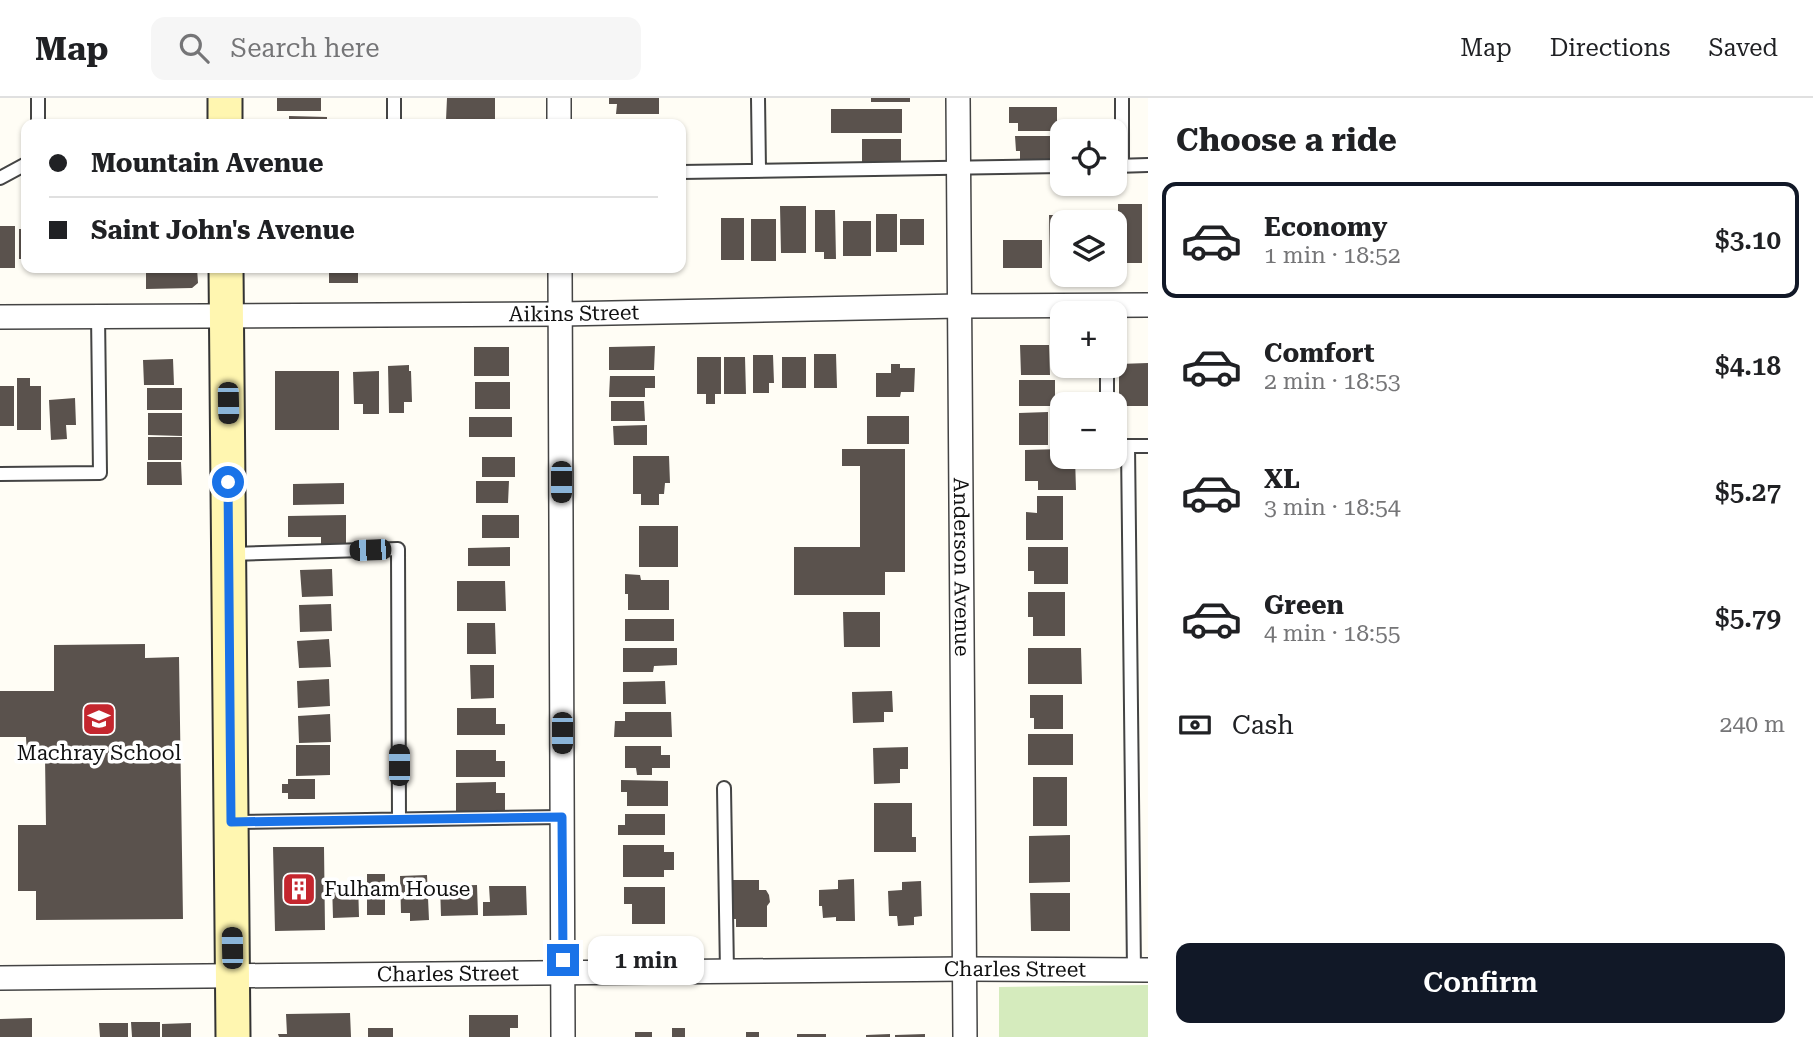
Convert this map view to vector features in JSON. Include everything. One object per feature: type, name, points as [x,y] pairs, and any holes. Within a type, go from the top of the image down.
[{"type":"main road","points":[[225,98],[225,119]]},
{"type":"main road","points":[[226,273],[233,1037]]},
{"type":"street","points":[[559,98],[559,119]]},
{"type":"street","name":"Anderson Avenue","points":[[958,98],[965,1037]]},
{"type":"street","points":[[560,273],[563,1037]]},
{"type":"street","name":"Aikins Street","points":[[1127,307],[1148,305]]},
{"type":"street","name":"Aikins Street","points":[[0,317],[561,314],[959,306],[1050,308]]},
{"type":"street","name":"Charles Street","points":[[0,978],[965,969],[1141,970]]},
{"type":"lane","points":[[38,98],[38,119]]},
{"type":"lane","points":[[394,98],[394,119]]},
{"type":"lane","points":[[758,98],[759,170]]},
{"type":"lane","points":[[1121,119],[1122,98]]},
{"type":"lane","points":[[1127,166],[1148,165]]},
{"type":"lane","points":[[686,172],[1050,166]]},
{"type":"lane","points":[[0,178],[21,167]]},
{"type":"lane","points":[[0,474],[100,473],[98,315]]},
{"type":"lane","points":[[1127,446],[1148,446]]},
{"type":"lane","points":[[1122,469],[1141,970]]},
{"type":"lane","points":[[229,554],[398,549],[400,819]]},
{"type":"lane","points":[[724,788],[727,972]]},
{"type":"lane","points":[[231,822],[562,817]]},
{"type":"green space","points":[[1148,985],[1148,1037],[999,1037],[999,987]]},
{"type":"building","points":[[277,98],[321,98],[321,111],[277,111]]},
{"type":"building","points":[[447,98],[495,98],[495,119],[446,119]]},
{"type":"building","points":[[609,98],[659,98],[659,114],[616,114],[617,104],[609,104]]},
{"type":"building","points":[[871,98],[910,98],[910,102],[871,102]]},
{"type":"building","points":[[1009,107],[1057,107],[1057,119],[1050,119],[1050,131],[1018,131],[1018,123],[1009,123]]},
{"type":"building","points":[[831,109],[902,109],[902,133],[831,133]]},
{"type":"building","points":[[289,116],[327,117],[327,119],[289,119]]},
{"type":"building","points":[[1015,136],[1050,136],[1050,163],[1020,163],[1020,151],[1016,151]]},
{"type":"building","points":[[862,139],[901,139],[901,162],[862,162]]},
{"type":"building","points":[[1118,204],[1142,204],[1142,263],[1127,263],[1127,210],[1118,210]]},
{"type":"building","points":[[780,206],[806,206],[806,253],[781,253]]},
{"type":"building","points":[[815,210],[835,210],[836,259],[824,259],[824,252],[815,252]]},
{"type":"building","points":[[876,214],[897,214],[897,252],[876,252]]},
{"type":"building","points":[[721,218],[744,218],[744,260],[721,260]]},
{"type":"building","points":[[751,219],[776,219],[776,261],[751,261]]},
{"type":"building","points":[[900,219],[924,219],[924,245],[900,245]]},
{"type":"building","points":[[843,221],[871,221],[871,256],[843,256]]},
{"type":"building","points":[[0,226],[15,226],[15,268],[0,268]]},
{"type":"building","points":[[19,229],[21,229],[21,259]]},
{"type":"building","points":[[1003,240],[1042,240],[1042,268],[1003,268]]},
{"type":"building","points":[[146,273],[197,273],[198,283],[192,288],[146,289]]},
{"type":"building","points":[[329,273],[358,273],[358,283],[329,283]]},
{"type":"building","points":[[1020,345],[1049,345],[1050,375],[1021,375]]},
{"type":"building","points":[[655,346],[654,370],[609,370],[609,347]]},
{"type":"building","points":[[474,347],[509,347],[509,376],[474,376]]},
{"type":"building","points":[[814,354],[836,354],[837,388],[814,388]]},
{"type":"building","points":[[753,355],[773,355],[774,383],[769,383],[769,393],[753,393]]},
{"type":"building","points":[[697,357],[721,357],[721,394],[715,394],[715,404],[706,404],[706,394],[697,394]]},
{"type":"building","points":[[724,357],[745,357],[746,394],[724,394]]},
{"type":"building","points":[[782,357],[806,357],[806,388],[782,388]]},
{"type":"building","points":[[173,359],[174,385],[144,385],[143,360]]},
{"type":"building","points":[[1148,363],[1148,406],[1127,406],[1127,392],[1119,392],[1119,378],[1127,378],[1127,364]]},
{"type":"building","points":[[891,364],[900,364],[900,368],[915,368],[914,392],[901,392],[900,397],[876,397],[876,373],[891,373]]},
{"type":"building","points":[[409,365],[412,402],[404,402],[404,413],[389,413],[388,366]]},
{"type":"building","points":[[275,371],[339,371],[339,430],[275,430]]},
{"type":"building","points":[[379,371],[379,414],[363,414],[363,404],[354,404],[353,372]]},
{"type":"building","points":[[610,376],[655,376],[655,388],[645,388],[645,397],[609,397]]},
{"type":"building","points":[[17,378],[30,378],[30,386],[41,386],[41,430],[17,430]]},
{"type":"building","points":[[1019,380],[1055,380],[1055,392],[1050,392],[1050,406],[1019,406]]},
{"type":"building","points":[[475,382],[510,382],[510,409],[475,409]]},
{"type":"building","points":[[0,386],[14,386],[14,426],[0,426]]},
{"type":"building","points":[[147,388],[182,388],[182,410],[147,410]]},
{"type":"building","points":[[75,398],[76,425],[66,425],[67,439],[51,440],[49,400]]},
{"type":"building","points":[[611,401],[644,401],[645,421],[611,421]]},
{"type":"building","points":[[1048,412],[1048,445],[1019,445],[1019,413]]},
{"type":"building","points":[[148,413],[182,413],[182,436],[148,435]]},
{"type":"building","points":[[867,416],[909,416],[909,444],[867,444]]},
{"type":"building","points":[[469,417],[512,417],[512,437],[469,437]]},
{"type":"building","points":[[647,425],[647,445],[614,445],[613,426]]},
{"type":"building","points":[[148,437],[182,437],[182,460],[148,460]]},
{"type":"building","points":[[842,449],[905,449],[905,572],[885,572],[885,595],[794,595],[794,547],[860,547],[860,466],[842,466]]},
{"type":"building","points":[[1050,449],[1050,469],[1075,469],[1076,490],[1038,490],[1038,481],[1025,481],[1025,450]]},
{"type":"building","points":[[633,456],[669,456],[670,483],[665,483],[664,494],[659,494],[659,505],[641,505],[641,494],[633,494]]},
{"type":"building","points":[[482,457],[515,457],[515,477],[482,477]]},
{"type":"building","points":[[147,462],[181,462],[182,485],[147,485]]},
{"type":"building","points":[[476,481],[509,481],[508,503],[476,503]]},
{"type":"building","points":[[344,483],[344,504],[293,505],[293,484]]},
{"type":"building","points":[[1037,496],[1063,496],[1063,540],[1026,540],[1026,512],[1037,513]]},
{"type":"building","points":[[346,515],[346,544],[321,544],[321,537],[288,537],[288,516]]},
{"type":"building","points":[[482,515],[519,515],[519,538],[482,538]]},
{"type":"building","points":[[639,526],[678,526],[678,567],[639,567]]},
{"type":"building","points":[[510,547],[510,566],[468,566],[468,548]]},
{"type":"building","points":[[1028,547],[1068,547],[1068,584],[1034,584],[1034,571],[1028,571]]},
{"type":"building","points":[[332,569],[333,596],[302,597],[300,570]]},
{"type":"building","points":[[625,574],[640,575],[641,580],[669,580],[669,610],[628,610]]},
{"type":"building","points":[[457,581],[505,581],[506,611],[457,611]]},
{"type":"building","points":[[1028,592],[1065,592],[1065,636],[1033,636],[1033,617],[1028,617]]},
{"type":"building","points":[[331,604],[332,631],[300,632],[299,605]]},
{"type":"building","points":[[843,612],[880,612],[880,647],[844,647]]},
{"type":"building","points":[[625,619],[674,619],[674,641],[625,641]]},
{"type":"building","points":[[467,623],[495,623],[496,654],[467,654]]},
{"type":"building","points":[[329,639],[331,667],[299,668],[297,641]]},
{"type":"building","points":[[145,644],[145,658],[179,657],[183,919],[36,920],[36,891],[18,891],[18,825],[46,825],[45,757],[27,757],[26,737],[0,737],[0,691],[54,691],[54,645]]},
{"type":"building","points":[[623,648],[677,648],[677,665],[654,666],[653,672],[623,672]]},
{"type":"building","points":[[1028,648],[1081,648],[1082,684],[1028,684]]},
{"type":"building","points":[[470,665],[494,665],[494,698],[471,699]]},
{"type":"building","points":[[329,679],[330,706],[298,708],[297,681]]},
{"type":"building","points":[[665,681],[666,704],[623,704],[623,682]]},
{"type":"building","points":[[892,691],[893,712],[884,712],[884,722],[853,723],[852,692]]},
{"type":"building","points":[[1030,695],[1063,695],[1063,729],[1034,729],[1034,718],[1030,718]]},
{"type":"building","points":[[457,708],[496,708],[496,724],[505,724],[505,735],[457,735]]},
{"type":"building","points":[[625,712],[671,712],[672,737],[614,737],[615,721],[625,721]]},
{"type":"building","points":[[330,714],[331,742],[299,743],[298,716]]},
{"type":"building","points":[[1028,734],[1073,734],[1073,765],[1028,765]]},
{"type":"building","points":[[296,745],[330,745],[330,775],[296,776]]},
{"type":"building","points":[[625,746],[661,746],[661,755],[670,755],[670,768],[652,768],[652,775],[637,775],[636,768],[625,768]]},
{"type":"building","points":[[908,747],[908,769],[900,769],[900,783],[874,784],[873,748]]},
{"type":"building","points":[[456,750],[496,750],[496,761],[505,761],[505,777],[456,777]]},
{"type":"building","points":[[1033,777],[1067,777],[1067,826],[1033,826]]},
{"type":"building","points":[[288,779],[315,779],[315,799],[288,799],[288,793],[282,793],[282,784],[288,784]]},
{"type":"building","points":[[621,780],[668,781],[668,806],[627,806],[627,792],[621,792]]},
{"type":"building","points":[[496,782],[496,793],[505,793],[505,811],[456,811],[456,783]]},
{"type":"building","points":[[874,803],[912,803],[912,837],[916,837],[916,852],[874,852]]},
{"type":"building","points":[[625,814],[665,814],[665,835],[618,835],[618,825],[625,825]]},
{"type":"building","points":[[1070,835],[1070,882],[1029,883],[1029,836]]},
{"type":"building","points":[[623,845],[664,845],[664,852],[674,852],[674,870],[664,870],[664,877],[623,877]]},
{"type":"building","name":"Fulham House","points":[[273,847],[324,847],[325,930],[275,931]]},
{"type":"building","points":[[367,874],[385,874],[385,915],[367,915]]},
{"type":"building","points":[[427,875],[429,920],[410,921],[410,913],[401,913],[400,876]]},
{"type":"building","points":[[854,879],[855,921],[836,921],[836,917],[823,918],[822,906],[819,906],[819,890],[838,889],[838,880]]},
{"type":"building","points":[[732,880],[759,880],[759,890],[766,890],[769,895],[767,927],[736,927],[736,919],[733,919]]},
{"type":"building","points":[[921,881],[922,916],[914,917],[914,925],[898,926],[897,916],[889,916],[888,891],[902,890],[902,882]]},
{"type":"building","points":[[358,882],[359,917],[333,918],[332,883]]},
{"type":"building","points":[[477,885],[478,915],[441,916],[440,886]]},
{"type":"building","points":[[489,886],[526,886],[527,915],[483,916],[483,902],[490,902]]},
{"type":"building","points":[[624,887],[665,887],[665,924],[632,924],[632,904],[624,904]]},
{"type":"building","points":[[1030,893],[1070,893],[1070,931],[1031,931]]},
{"type":"building","points":[[350,1013],[351,1037],[279,1037],[278,1034],[287,1034],[286,1014]]},
{"type":"building","points":[[469,1015],[518,1015],[518,1028],[510,1028],[510,1037],[469,1037]]},
{"type":"building","points":[[32,1018],[32,1037],[0,1037],[0,1019]]},
{"type":"building","points":[[131,1022],[160,1022],[160,1037],[132,1037]]},
{"type":"building","points":[[99,1023],[128,1023],[128,1037],[100,1037]]},
{"type":"building","points":[[191,1023],[191,1037],[162,1037],[162,1024]]},
{"type":"building","points":[[368,1028],[393,1028],[393,1037],[368,1037]]},
{"type":"building","points":[[672,1028],[685,1028],[685,1037],[672,1037]]},
{"type":"building","points":[[635,1032],[652,1032],[652,1037],[635,1037]]},
{"type":"building","points":[[746,1032],[759,1032],[759,1037],[746,1037]]},
{"type":"building","points":[[797,1034],[826,1034],[826,1037],[797,1037]]},
{"type":"building","points":[[890,1034],[890,1037],[866,1037],[866,1035]]},
{"type":"building","points":[[925,1034],[925,1037],[895,1037],[895,1035]]},
{"type":"place","name":"Machray School","points":[[99,719]]},
{"type":"place","name":"Fulham House","points":[[299,889]]},
{"type":"route","points":[[228,482],[231,822],[562,817],[563,960]]}]
